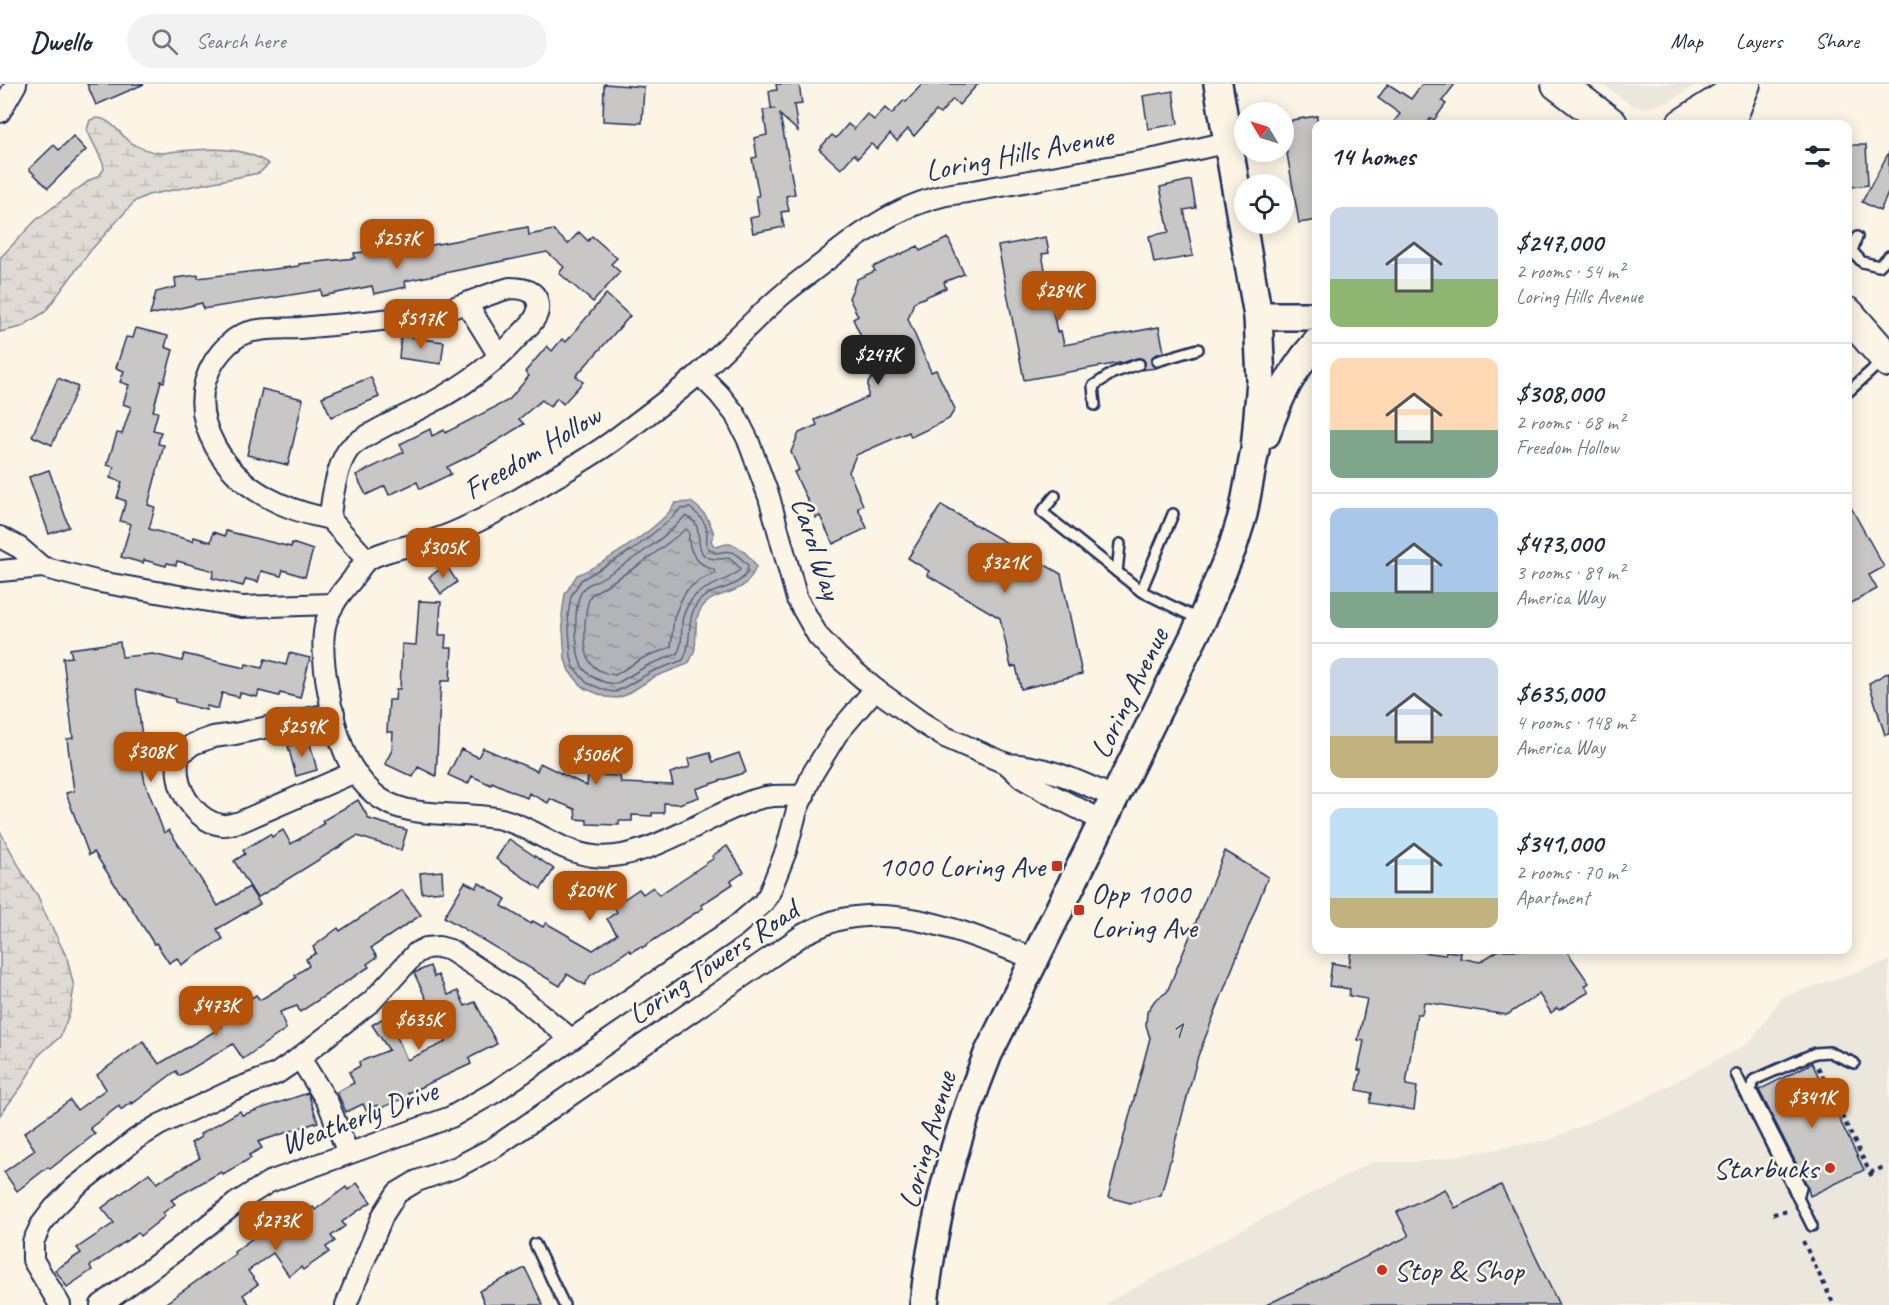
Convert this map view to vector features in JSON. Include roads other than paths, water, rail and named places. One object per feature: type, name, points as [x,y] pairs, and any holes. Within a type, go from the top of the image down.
[{"type":"highway","points":[[1558,84],[1606,120]]},
{"type":"highway","points":[[1730,120],[1744,85]]},
{"type":"highway","points":[[1852,319],[1887,359]]},
{"type":"main road","name":"Loring Avenue","points":[[924,1305],[935,1233],[956,1141],[988,1054],[1202,620],[1233,546],[1250,481],[1261,381],[1258,316],[1218,84]]},
{"type":"main road","points":[[1688,120],[1744,85]]},
{"type":"main road","points":[[1258,316],[1312,316]]},
{"type":"main road","points":[[1250,481],[1282,392],[1294,371],[1312,348]]},
{"type":"street","points":[[0,112],[16,84]]},
{"type":"street","name":"Loring Hills Avenue","points":[[699,374],[783,294],[852,240],[887,217],[913,205],[945,194],[1159,158],[1228,142]]},
{"type":"street","points":[[330,519],[331,498],[349,449],[365,438],[437,401],[499,356],[536,317],[538,303],[527,290],[510,288],[467,304],[430,314],[260,331],[242,335],[229,343],[210,368],[203,383],[201,396],[203,416],[215,447],[230,469],[248,486],[276,502],[330,519],[367,560],[333,604],[326,624],[324,644],[324,661],[334,713],[348,759],[358,778],[375,794],[395,806],[418,811],[501,819],[577,852],[595,857],[615,856],[639,850],[756,799],[775,796],[804,796]]},
{"type":"street","points":[[467,304],[499,356]]},
{"type":"street","name":"Freedom Hollow","points":[[367,560],[436,539],[512,504],[609,443],[699,374]]},
{"type":"street","name":"Carol Way","points":[[699,374],[735,414],[748,440],[769,497],[794,590],[818,636],[838,657],[875,689],[945,737],[1007,764],[1033,766],[1057,772],[1114,797]]},
{"type":"street","points":[[0,537],[20,548],[42,567]]},
{"type":"street","points":[[0,571],[42,567],[100,582],[242,607],[333,604]]},
{"type":"street","name":"Weatherly Drive","points":[[101,1305],[236,1203],[269,1182],[451,1117],[495,1092],[735,927],[763,903],[769,894],[786,850],[797,810],[813,773],[824,752],[875,689]]},
{"type":"street","points":[[334,713],[235,734],[213,736],[193,744],[178,756],[178,775],[184,794],[207,821],[223,825],[240,822],[355,772]]},
{"type":"street","name":"Carol Way","points":[[1007,764],[1022,778],[1103,821]]},
{"type":"street","name":"Loring Towers Road","points":[[346,1305],[383,1215],[397,1193],[417,1181],[475,1159],[516,1133],[804,934],[835,920],[873,916],[899,918],[952,929],[1035,959]]},
{"type":"street","points":[[60,1305],[33,1260],[33,1242],[41,1225],[74,1188],[136,1139],[209,1100],[276,1074],[300,1058],[372,1001],[417,953],[426,948],[439,947],[458,955],[513,991],[571,1039]]},
{"type":"street","points":[[300,1058],[328,1103],[348,1153]]},
{"type":"lane","points":[[1857,237],[1852,251],[1862,262],[1879,266],[1889,256]]},
{"type":"lane","points":[[1157,361],[1198,350]]},
{"type":"lane","points":[[1852,389],[1887,359]]},
{"type":"lane","points":[[1095,405],[1093,386],[1113,373],[1139,364]]},
{"type":"lane","points":[[1055,496],[1042,512],[1141,591],[1202,620]]},
{"type":"lane","points":[[1141,591],[1173,514]]},
{"type":"lane","points":[[1117,572],[1120,544]]},
{"type":"lane","points":[[1798,1198],[1801,1188],[1751,1090],[1751,1085],[1754,1080],[1815,1053],[1829,1052],[1854,1063]]},
{"type":"lane","points":[[1736,1074],[1812,1226]]},
{"type":"lane","points":[[535,1244],[564,1305]]},
{"type":"water","points":[[691,502],[703,512],[708,520],[714,534],[711,540],[713,545],[717,547],[731,544],[751,559],[756,567],[751,577],[738,589],[717,596],[704,605],[698,615],[695,649],[688,664],[654,677],[626,695],[617,698],[606,697],[584,688],[569,671],[565,659],[562,615],[565,594],[577,575],[616,554],[646,533],[669,512],[675,503]]},
{"type":"place","name":"1000 Loring Ave","points":[[1057,866]]},
{"type":"place","name":"Opp 1000 Loring Ave","points":[[1079,910]]},
{"type":"place","name":"Starbucks","points":[[1830,1168]]},
{"type":"place","name":"Stop & Shop","points":[[1382,1270]]}]
